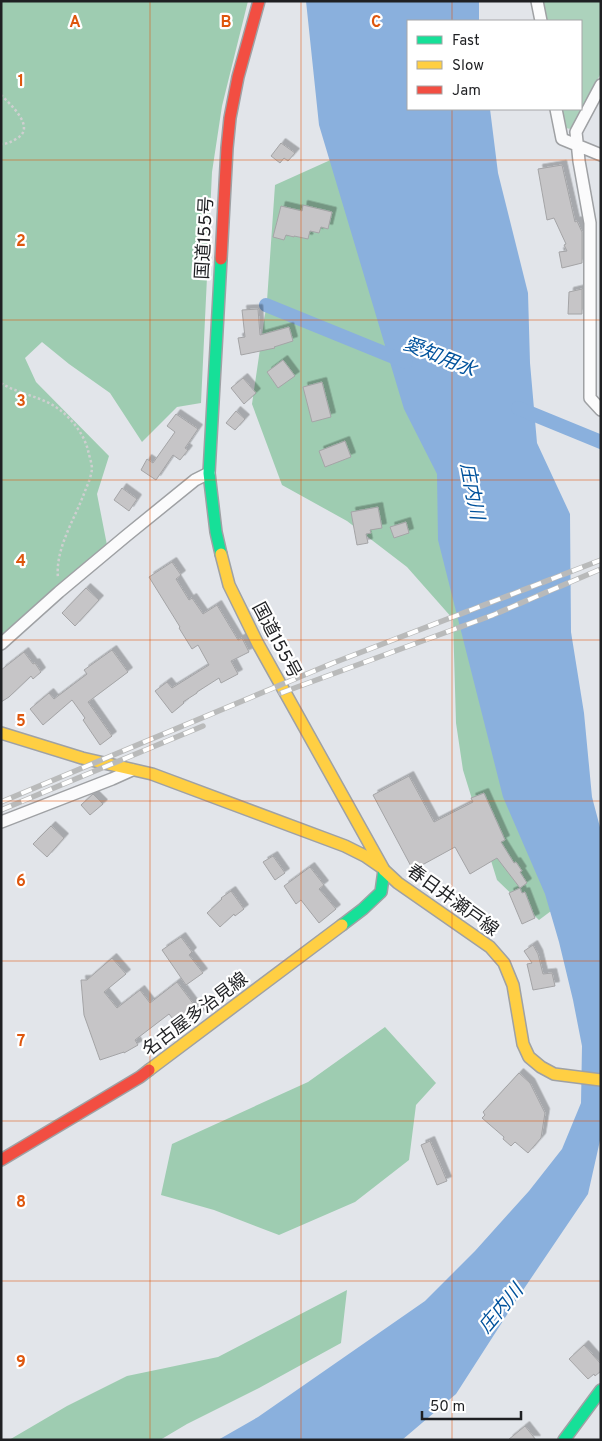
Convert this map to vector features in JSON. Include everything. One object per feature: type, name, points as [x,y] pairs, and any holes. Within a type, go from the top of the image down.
[{"type":"main road","name":"国道155号","points":[[259,1],[238,77],[230,118],[227,148],[208,473],[216,532],[229,585],[258,644],[384,870]]},
{"type":"main road","points":[[1,733],[82,758],[152,774],[345,846],[365,856],[384,870]]},
{"type":"main road","name":"春日井瀬戸線","points":[[384,870],[398,884],[490,947],[504,963],[513,984],[523,1044],[529,1057],[540,1067],[554,1074],[601,1080]]},
{"type":"main road","name":"名古屋多治見線","points":[[1,1160],[140,1077],[363,908],[381,892],[384,870]]},
{"type":"main road","points":[[564,1440],[601,1390]]},
{"type":"street","points":[[537,1],[540,20]]},
{"type":"street","points":[[601,85],[576,132],[576,146],[590,223],[590,398],[601,410]]},
{"type":"street","points":[[556,110],[562,139],[601,155]]},
{"type":"street","points":[[1,644],[59,592],[195,480],[208,473]]},
{"type":"street","points":[[1,822],[133,770]]},
{"type":"path","points":[[1,94],[17,112],[23,122],[24,130],[21,136],[6,144],[1,144]]},
{"type":"path","points":[[1,383],[12,390],[42,399],[61,410],[79,430],[87,445],[92,468],[79,506],[62,546],[57,571],[59,592]]},
{"type":"green space","points":[[1,1],[248,1],[222,106],[212,172],[201,403],[177,407],[142,442],[110,393],[42,342],[25,358],[36,382],[109,456],[97,494],[107,545],[1,639]]},
{"type":"green space","points":[[543,1],[601,1],[601,73],[582,108],[582,20],[547,20]]},
{"type":"green space","points":[[562,110],[581,110],[571,129],[565,128]]},
{"type":"green space","points":[[346,153],[567,899],[539,920],[497,880],[463,770],[456,723],[453,619],[407,567],[347,521],[282,485],[252,404],[267,301],[275,185]]},
{"type":"green space","points":[[385,1027],[436,1083],[416,1105],[409,1160],[355,1202],[279,1235],[214,1210],[161,1195],[172,1144],[308,1082]]},
{"type":"green space","points":[[347,1290],[341,1343],[160,1440],[9,1440],[67,1406],[127,1376],[218,1357]]},
{"type":"water","name":"庄内川","points":[[306,1],[479,1],[479,20],[407,20],[407,110],[490,110],[498,173],[528,293],[530,363],[537,443],[570,514],[571,632],[584,713],[592,797],[601,831],[601,1136],[588,1194],[456,1394],[402,1440],[218,1440],[258,1417],[425,1301],[475,1251],[529,1191],[562,1149],[581,1103],[582,1046],[573,1000],[545,894],[503,797],[438,540],[437,474],[404,409],[319,125]]},
{"type":"building","points":[[281,143],[295,153],[288,161],[284,158],[280,163],[271,156]]},
{"type":"building","points":[[562,165],[575,222],[577,221],[582,232],[582,263],[562,268],[559,252],[567,251],[564,245],[566,244],[554,218],[547,220],[538,169]]},
{"type":"building","points":[[303,205],[332,212],[328,229],[321,227],[319,233],[310,231],[308,239],[286,235],[284,240],[273,237],[281,206],[302,211]]},
{"type":"building","points":[[582,289],[582,314],[568,314],[569,292]]},
{"type":"building","points":[[258,309],[260,335],[289,327],[293,341],[275,348],[241,355],[238,338],[245,337],[242,310]]},
{"type":"building","points":[[283,360],[295,376],[278,388],[267,372]]},
{"type":"building","points":[[243,378],[256,393],[244,404],[231,388]]},
{"type":"building","points":[[322,382],[331,417],[312,422],[303,387]]},
{"type":"building","points":[[236,411],[245,419],[235,430],[226,423]]},
{"type":"building","points":[[176,414],[198,429],[185,448],[188,450],[180,460],[173,455],[156,480],[141,470],[147,459],[153,463],[175,432],[167,426]]},
{"type":"building","points":[[345,441],[351,457],[325,467],[319,451]]},
{"type":"building","points":[[122,488],[137,499],[129,511],[114,500]]},
{"type":"building","points":[[378,507],[382,528],[370,530],[371,533],[366,534],[368,543],[357,545],[351,512]]},
{"type":"building","points":[[406,522],[409,533],[394,538],[390,527]]},
{"type":"building","points":[[172,562],[181,575],[176,579],[189,600],[192,598],[203,614],[217,605],[238,640],[242,638],[249,652],[231,661],[238,674],[221,683],[219,678],[183,702],[172,713],[155,691],[167,682],[172,688],[209,665],[198,645],[192,649],[149,577]]},
{"type":"building","points":[[86,588],[99,600],[75,626],[62,613]]},
{"type":"building","points":[[112,650],[128,672],[88,702],[112,736],[100,745],[83,720],[85,718],[72,700],[43,725],[30,709],[49,693],[54,699],[87,674],[84,670]]},
{"type":"building","points":[[24,652],[41,672],[33,679],[31,676],[1,702],[1,670]]},
{"type":"building","points":[[409,776],[434,822],[473,802],[471,798],[484,793],[505,840],[501,842],[514,863],[516,862],[522,871],[520,872],[527,883],[520,888],[497,858],[470,874],[455,847],[413,870],[373,795]]},
{"type":"building","points":[[93,794],[103,804],[90,815],[81,805]]},
{"type":"building","points":[[51,826],[64,838],[47,857],[33,844]]},
{"type":"building","points":[[273,856],[285,873],[275,880],[263,862]]},
{"type":"building","points":[[310,867],[324,885],[319,889],[336,909],[319,923],[301,900],[296,904],[284,886]]},
{"type":"building","points":[[520,888],[522,893],[525,892],[535,918],[522,924],[509,893]]},
{"type":"building","points":[[231,891],[244,909],[235,916],[234,914],[220,927],[207,913],[221,898]]},
{"type":"building","points":[[181,937],[192,952],[189,955],[203,973],[186,985],[162,950]]},
{"type":"building","points":[[533,945],[538,954],[543,974],[552,973],[555,986],[533,990],[527,964],[532,963],[524,951]]},
{"type":"building","points":[[112,958],[126,974],[104,992],[117,1008],[140,990],[150,1003],[177,982],[201,1014],[181,1029],[169,1014],[135,1040],[138,1045],[124,1053],[100,1060],[84,1015],[81,980],[87,980]]},
{"type":"building","points":[[519,1073],[530,1083],[545,1113],[541,1138],[528,1153],[515,1142],[511,1146],[503,1139],[504,1137],[482,1118],[485,1115],[483,1112]]},
{"type":"building","points":[[430,1141],[447,1181],[437,1185],[421,1145]]},
{"type":"building","points":[[584,1345],[601,1364],[601,1371],[588,1379],[569,1359]]},
{"type":"building","points":[[525,1426],[536,1440],[508,1440]]},
{"type":"waterway","name":"愛知用水","points":[[266,305],[406,362]]},
{"type":"waterway","name":"愛知用水","points":[[518,408],[601,442]]},
{"type":"railway","points":[[1,802],[333,663],[601,560]]},
{"type":"railway","points":[[281,693],[493,615],[601,569]]},
{"type":"railway","points":[[1,810],[203,726]]},
{"type":"traffic: fast","points":[[221,259],[209,473],[216,532],[221,554]]},
{"type":"traffic: fast","points":[[342,925],[381,892],[384,870]]},
{"type":"traffic: fast","points":[[564,1440],[601,1390]]},
{"type":"traffic: slow","points":[[221,554],[229,585],[258,644],[384,870]]},
{"type":"traffic: slow","points":[[1,733],[82,758],[152,774],[345,846],[381,867]]},
{"type":"traffic: slow","points":[[384,870],[398,883],[490,947],[504,963],[513,985],[523,1044],[529,1057],[541,1067],[554,1074],[601,1080]]},
{"type":"traffic: slow","points":[[149,1070],[342,925]]},
{"type":"traffic: jam","points":[[221,259],[230,118],[238,77],[259,1]]},
{"type":"traffic: jam","points":[[1,1160],[149,1070]]}]
